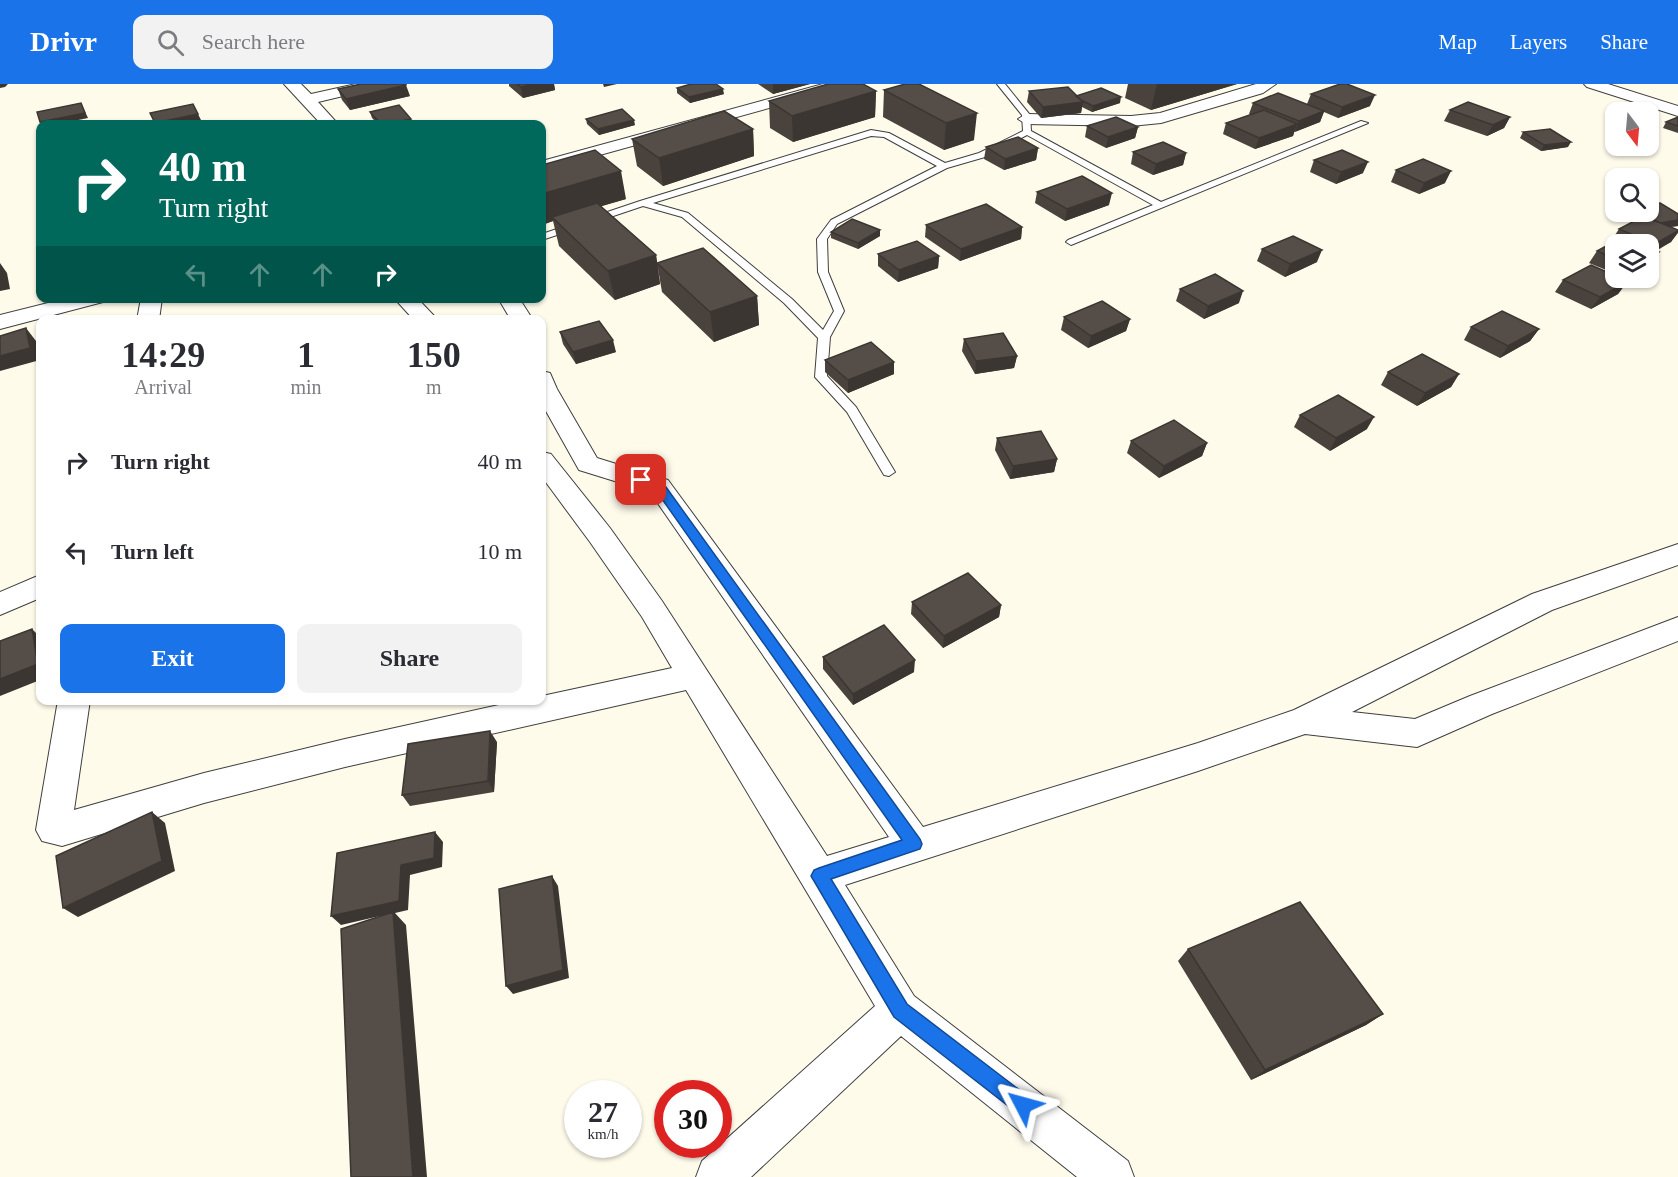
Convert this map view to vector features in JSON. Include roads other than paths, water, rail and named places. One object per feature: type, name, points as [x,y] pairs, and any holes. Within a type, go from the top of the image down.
[{"type":"street","points":[[292,84],[326,120]]},
{"type":"street","points":[[307,100],[376,84]]},
{"type":"street","points":[[546,165],[840,84]]},
{"type":"street","points":[[1027,125],[1161,118],[1257,90],[1268,84]]},
{"type":"street","points":[[1593,84],[1678,111]]},
{"type":"street","points":[[0,322],[76,303]]},
{"type":"street","points":[[409,303],[422,315]]},
{"type":"street","points":[[546,391],[588,464],[659,486],[914,844]]},
{"type":"street","points":[[546,465],[600,535],[652,609],[900,1010],[1112,1177]]},
{"type":"street","points":[[819,876],[914,844],[1198,757],[1305,720],[1542,602],[1678,554]]},
{"type":"street","points":[[0,604],[36,588]]},
{"type":"street","points":[[1305,720],[1417,733],[1480,705],[1678,629]]},
{"type":"street","points":[[73,705],[54,830],[62,830],[204,788],[345,753],[693,676]]},
{"type":"street","points":[[718,1177],[900,1010]]},
{"type":"lane","points":[[1001,84],[1027,125],[1160,205]]},
{"type":"lane","points":[[1071,242],[1364,123]]},
{"type":"lane","points":[[889,472],[852,411],[820,377],[824,337],[839,311],[823,272],[822,239],[834,222],[944,166],[982,154],[1027,125]]},
{"type":"lane","points":[[546,236],[643,203],[871,133],[886,135],[944,166]]},
{"type":"lane","points":[[643,203],[685,215],[788,301],[824,337]]}]
